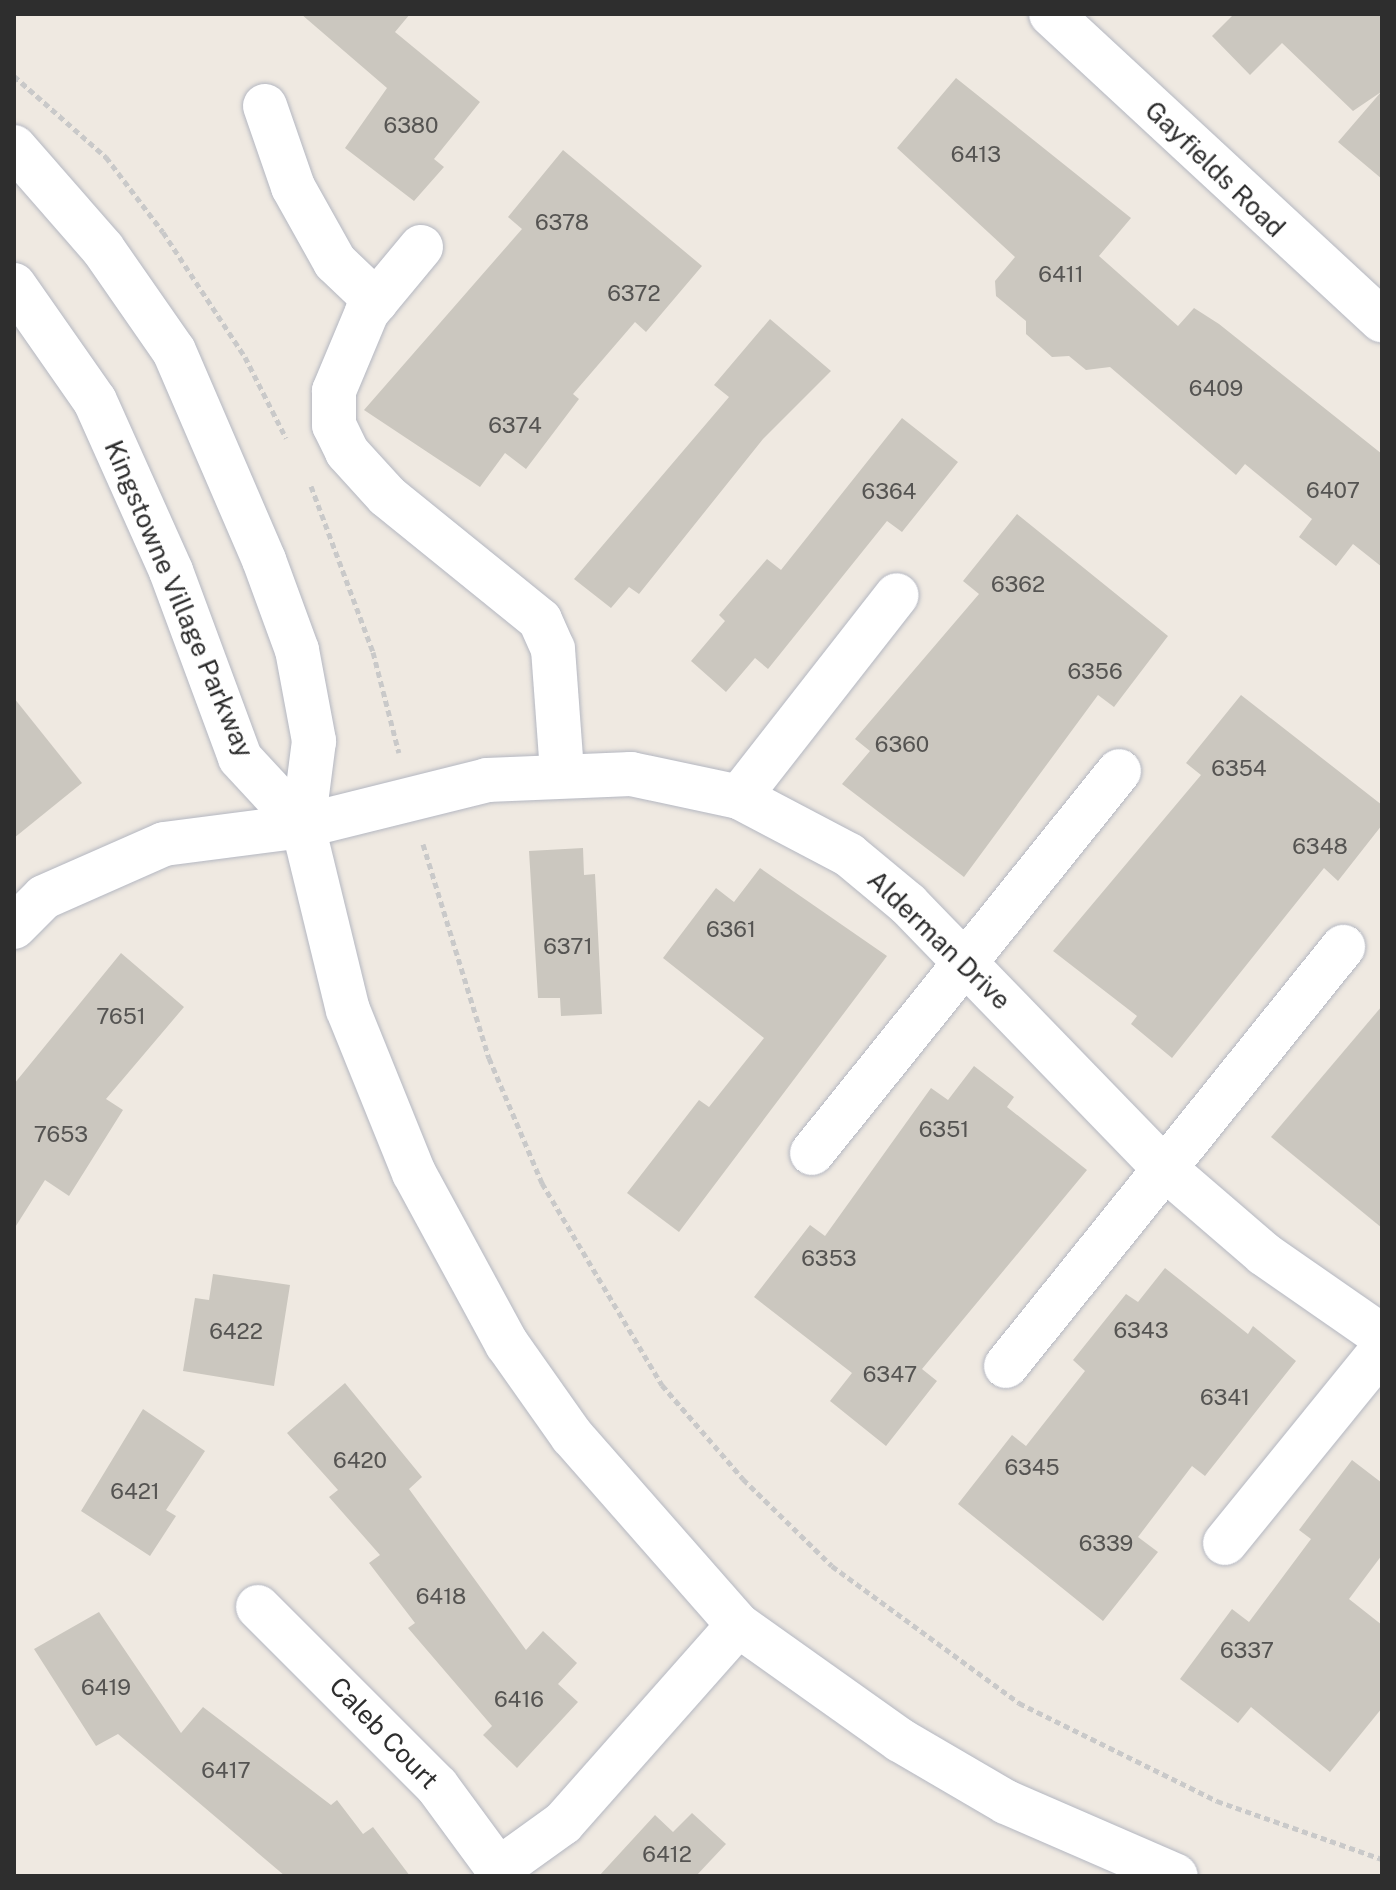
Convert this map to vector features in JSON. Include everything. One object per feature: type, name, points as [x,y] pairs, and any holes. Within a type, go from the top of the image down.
[{"type":"street","name":"Gayfields Road","points":[[1051,14],[1382,320]]},
{"type":"street","points":[[265,106],[293,187],[335,262],[376,301]]},
{"type":"street","name":"Kingstowne Village Parkway","points":[[14,147],[103,249],[174,351],[247,519],[297,650],[314,741],[303,826],[348,1010],[455,1257],[572,1436],[738,1625],[900,1740],[979,1787],[1176,1876]]},
{"type":"street","points":[[421,247],[376,301],[334,391],[334,425],[347,452],[387,496],[540,620],[553,649],[562,772]]},
{"type":"street","name":"Kingstowne Village Parkway","points":[[14,285],[95,401],[171,571],[240,758],[303,826]]},
{"type":"street","points":[[739,797],[897,595]]},
{"type":"street","points":[[812,1153],[1119,771]]},
{"type":"street","name":"Alderman Drive","points":[[14,927],[44,897],[164,844],[303,826],[410,799],[562,772],[631,774],[739,797],[849,855],[965,962],[1163,1167],[1264,1254],[1382,1336]]},
{"type":"street","points":[[1006,1366],[1343,947]]},
{"type":"street","points":[[1225,1543],[1382,1350]]},
{"type":"street","name":"Caleb Court","points":[[258,1607],[437,1786],[501,1872],[563,1823],[738,1625]]},
{"type":"path","points":[[14,76],[106,157],[163,232],[245,357],[294,453]]},
{"type":"path","points":[[308,480],[373,652],[410,799],[489,1058],[542,1183],[662,1385],[743,1479],[844,1576],[1019,1703],[1217,1801],[1382,1859]]},
{"type":"building","points":[[301,14],[410,14],[395,32],[480,102],[434,159],[444,167],[414,201],[345,148],[387,88]]},
{"type":"building","points":[[1234,14],[1382,14],[1382,179],[1338,142],[1381,92],[1353,111],[1282,43],[1250,75],[1212,36]]},
{"type":"building","points":[[956,78],[1131,218],[1099,256],[1178,326],[1194,308],[1219,324],[1382,454],[1382,567],[1353,544],[1336,566],[1299,537],[1312,519],[1245,464],[1236,475],[1110,367],[1086,370],[1069,356],[1052,357],[1026,334],[1026,321],[996,296],[995,281],[1015,257],[897,148]]},
{"type":"building","points":[[563,150],[702,266],[646,332],[635,322],[573,394],[579,399],[526,469],[505,453],[480,487],[364,410],[522,229],[508,217]]},
{"type":"building","points":[[770,319],[831,371],[763,439],[639,594],[629,587],[611,608],[574,579],[729,397],[714,385]]},
{"type":"building","points":[[902,418],[958,462],[902,532],[887,521],[768,669],[755,658],[726,692],[691,661],[725,621],[719,615],[767,559],[781,570]]},
{"type":"building","points":[[1017,514],[1168,636],[1114,707],[1098,695],[964,877],[842,784],[870,751],[855,739],[979,594],[963,581]]},
{"type":"building","points":[[1241,695],[1382,805],[1382,825],[1338,881],[1324,868],[1172,1058],[1131,1024],[1137,1016],[1053,951],[1201,775],[1186,763]]},
{"type":"building","points":[[14,698],[82,783],[14,838]]},
{"type":"building","points":[[583,848],[584,875],[595,874],[602,1014],[561,1016],[560,998],[538,998],[529,851]]},
{"type":"building","points":[[760,868],[887,956],[679,1232],[627,1193],[699,1100],[709,1107],[764,1038],[663,958],[716,888],[734,902]]},
{"type":"building","points":[[121,953],[184,1007],[106,1099],[123,1110],[69,1196],[45,1180],[14,1229],[14,1084]]},
{"type":"building","points":[[1382,1006],[1382,1228],[1271,1137]]},
{"type":"building","points":[[974,1066],[1014,1097],[1007,1107],[1087,1170],[922,1369],[937,1381],[886,1446],[830,1401],[852,1373],[754,1297],[810,1225],[825,1236],[931,1088],[948,1100]]},
{"type":"building","points":[[1165,1268],[1248,1334],[1253,1326],[1296,1361],[1205,1476],[1192,1466],[1138,1537],[1158,1552],[1103,1621],[958,1504],[1012,1435],[1026,1446],[1085,1371],[1073,1360],[1126,1294],[1138,1302]]},
{"type":"building","points":[[213,1274],[290,1285],[274,1386],[183,1371],[195,1298],[209,1300]]},
{"type":"building","points":[[345,1383],[422,1477],[409,1489],[526,1650],[543,1631],[577,1663],[558,1684],[578,1702],[517,1768],[483,1735],[492,1726],[408,1628],[415,1623],[369,1563],[380,1555],[329,1497],[338,1490],[287,1433]]},
{"type":"building","points":[[143,1409],[205,1451],[166,1510],[176,1516],[150,1556],[81,1511]]},
{"type":"building","points":[[1352,1460],[1382,1483],[1382,1555],[1349,1599],[1382,1625],[1382,1708],[1330,1772],[1251,1707],[1238,1723],[1180,1679],[1232,1609],[1249,1622],[1311,1539],[1299,1530]]},
{"type":"building","points":[[99,1612],[181,1733],[203,1707],[331,1805],[337,1800],[363,1834],[373,1827],[410,1876],[285,1876],[118,1734],[96,1746],[34,1649]]},
{"type":"building","points":[[692,1813],[726,1844],[696,1876],[599,1876],[655,1815],[673,1832]]}]
